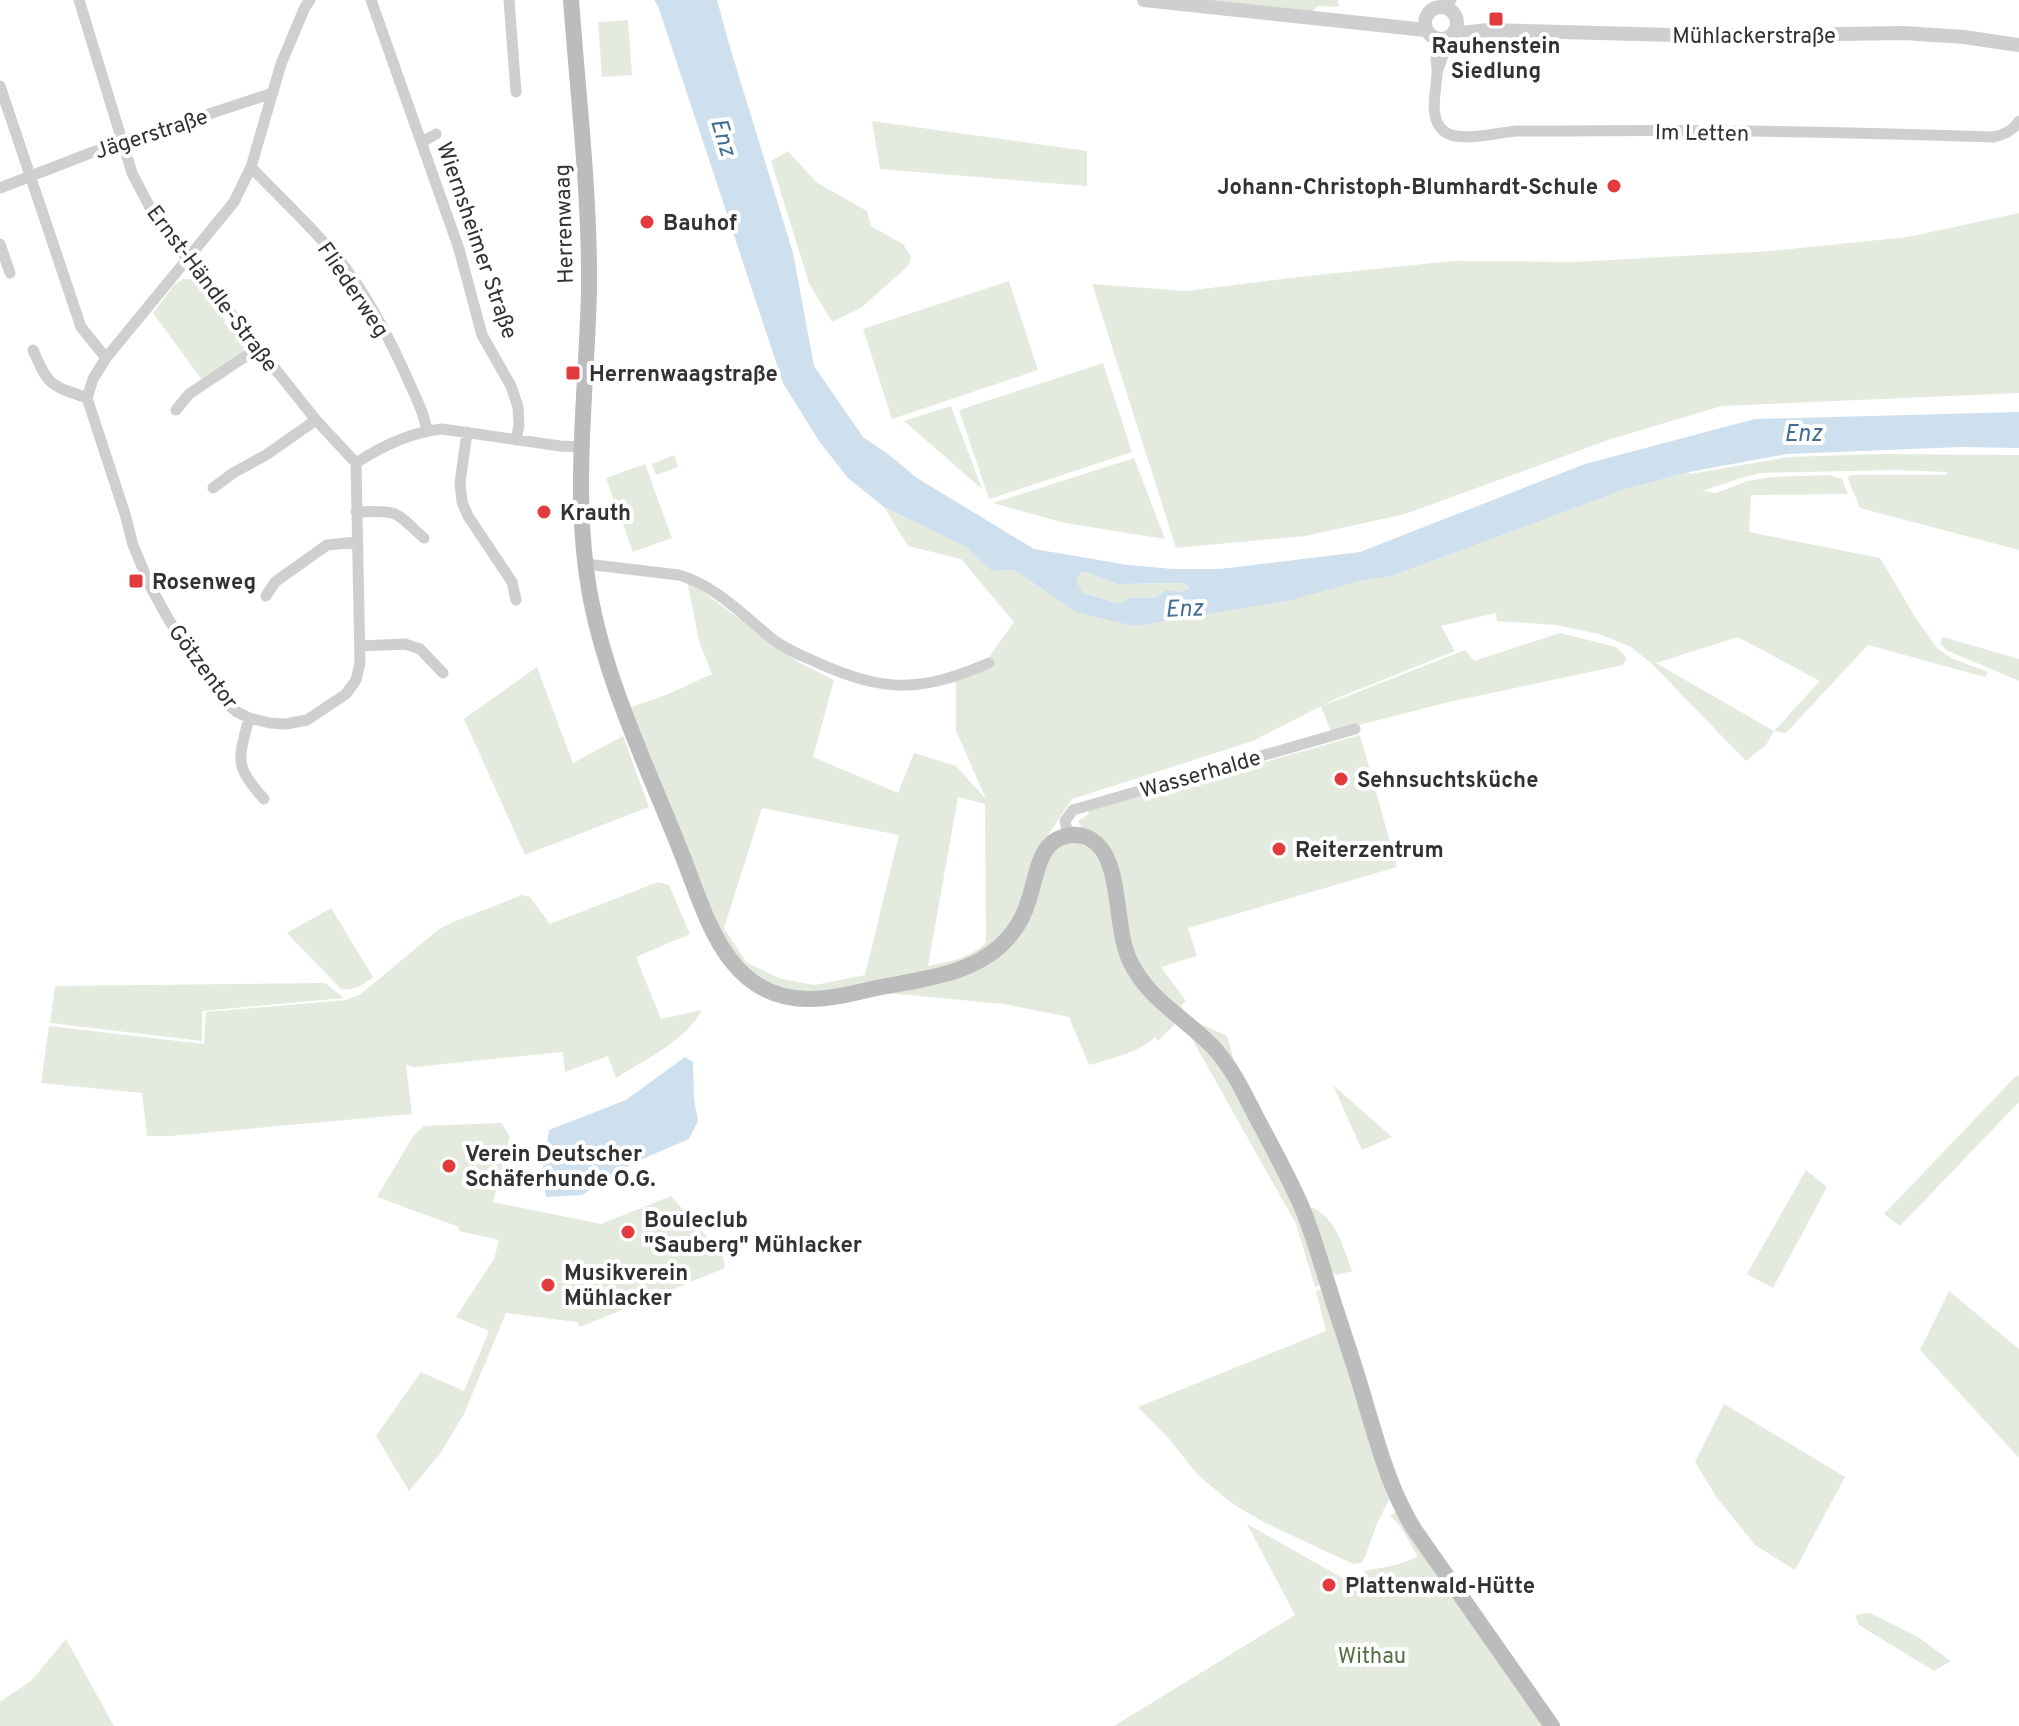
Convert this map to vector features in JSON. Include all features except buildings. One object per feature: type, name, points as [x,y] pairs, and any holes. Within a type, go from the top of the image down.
[{"type":"main road","name":"Herrenwaag","points":[[571,0],[589,286],[580,447]]},
{"type":"main road","points":[[580,447],[586,564],[605,656],[615,690],[718,944],[751,980],[787,997],[826,998],[952,972],[985,958],[1011,935],[1028,905],[1042,856],[1051,843],[1068,835],[1085,836],[1096,844],[1104,852],[1113,877],[1120,930],[1137,973],[1161,1002],[1213,1046],[1235,1076],[1302,1207],[1386,1473],[1399,1503],[1552,1726]]},
{"type":"street","name":"Ernst-Händle-Straße","points":[[79,0],[132,173],[157,221],[316,420],[356,463]]},
{"type":"street","points":[[33,350],[44,374],[55,387],[87,398],[93,379],[106,358],[234,202],[251,167],[281,64],[310,0]]},
{"type":"street","name":"Wiernsheimer Straße","points":[[371,0],[459,249],[482,335],[511,386],[518,407],[516,440]]},
{"type":"street","points":[[509,0],[516,92]]},
{"type":"street","points":[[1144,0],[1441,30],[1453,12],[1448,4]]},
{"type":"street","name":"Mühlackerstraße","points":[[1441,30],[1697,36],[1904,33],[2019,45]]},
{"type":"street","name":"Im Letten","points":[[1441,30],[1435,53],[1434,110],[1443,131],[1452,135],[1590,130],[1993,137],[2005,134],[2019,121]]},
{"type":"street","points":[[0,86],[81,327],[106,358]]},
{"type":"street","name":"Jägerstraße","points":[[0,188],[93,152],[273,93]]},
{"type":"street","points":[[422,142],[436,134]]},
{"type":"street","name":"Fliederweg","points":[[251,167],[325,244],[369,302],[425,419],[427,431]]},
{"type":"street","points":[[0,244],[10,273]]},
{"type":"street","points":[[176,410],[189,394],[258,348]]},
{"type":"street","name":"Götzentor","points":[[87,398],[133,545],[150,586],[170,622],[229,705],[249,718],[270,723],[307,720],[346,694],[356,680],[360,663],[356,463]]},
{"type":"street","points":[[213,488],[316,420]]},
{"type":"street","points":[[356,463],[377,449],[427,431],[442,429],[580,447]]},
{"type":"street","points":[[467,432],[459,491],[462,502],[512,582],[516,600]]},
{"type":"street","points":[[356,512],[391,512],[402,517],[409,527],[424,538]]},
{"type":"street","points":[[266,596],[275,582],[327,545],[357,542]]},
{"type":"street","points":[[586,564],[690,578],[739,609],[773,640],[792,651],[872,683],[906,686],[931,683],[962,675],[989,663]]},
{"type":"street","points":[[360,646],[405,644],[420,649],[443,673]]},
{"type":"street","points":[[249,718],[240,763],[250,783],[264,799]]},
{"type":"street","name":"Wasserhalde","points":[[1068,835],[1065,821],[1073,810],[1355,729]]},
{"type":"green space","points":[[1161,0],[1338,0],[1339,7],[1318,6],[1310,14]]},
{"type":"green space","points":[[628,20],[632,75],[602,77],[598,22]]},
{"type":"green space","points":[[872,121],[1087,151],[1087,186],[880,169]]},
{"type":"green space","points":[[788,151],[816,182],[867,211],[871,226],[903,244],[911,257],[909,265],[861,308],[832,322],[809,283],[771,161]]},
{"type":"green space","points":[[2019,213],[2019,393],[1722,406],[1611,439],[1405,514],[1305,536],[1176,548],[1092,284],[1186,291],[1452,261],[1574,262],[1771,251],[1908,237]]},
{"type":"green space","points":[[183,279],[196,282],[244,347],[243,352],[202,380],[153,313],[175,284]]},
{"type":"green space","points":[[1009,281],[1038,370],[892,419],[863,329]]},
{"type":"green space","points":[[1103,363],[1132,452],[989,499],[959,410]]},
{"type":"green space","points":[[951,406],[982,489],[904,421]]},
{"type":"green space","points":[[674,455],[678,467],[656,475],[652,464]]},
{"type":"green space","points":[[2019,455],[2019,550],[1860,508],[1848,479],[1849,475],[1947,475],[1947,472],[1760,473],[1702,491],[1716,493],[1747,481],[1772,477],[1829,475],[1842,479],[1848,494],[1751,495],[1749,532],[1880,558],[1937,648],[1951,658],[1988,672],[1985,677],[1868,645],[1786,733],[1774,731],[1766,745],[1746,761],[1651,663],[1631,647],[1599,634],[1556,625],[1497,621],[1496,613],[1441,626],[1455,651],[1322,706],[1465,650],[1474,661],[1560,633],[1616,647],[1627,658],[1623,665],[1449,702],[1331,732],[1321,706],[1253,741],[1072,799],[1044,841],[1023,905],[1008,931],[969,961],[839,992],[794,993],[753,976],[725,946],[628,708],[712,674],[699,641],[687,580],[798,662],[834,680],[813,757],[898,793],[914,753],[956,766],[986,799],[956,731],[956,675],[984,664],[1014,622],[961,559],[908,546],[884,507],[966,547],[992,571],[1014,570],[1076,612],[1392,576],[1626,489],[1689,472],[1788,457]],"holes":[[[1738,637],[1820,681],[1774,731],[1656,663]],[[958,797],[985,804],[986,943],[966,956],[928,966]],[[762,808],[899,835],[865,975],[815,985],[781,979],[746,962],[724,928]]]},
{"type":"green space","points":[[1134,458],[1165,539],[1065,523],[993,503]]},
{"type":"green space","points":[[645,464],[672,538],[633,552],[606,478]]},
{"type":"green space","points":[[1080,573],[1117,584],[1183,583],[1190,588],[1179,592],[1166,590],[1155,598],[1128,598],[1117,603],[1083,593],[1077,581]]},
{"type":"green space","points":[[1943,637],[2019,659],[2019,681],[1946,650],[1940,643]]},
{"type":"green space","points":[[537,667],[573,763],[623,736],[649,807],[525,855],[464,719]]},
{"type":"green space","name":"Reiterzentrum","points":[[1360,735],[1397,867],[1188,928],[1197,956],[1161,967],[1186,1001],[1181,1005],[1184,1011],[1177,1010],[1138,966],[1119,893],[1078,821],[1089,814],[1087,808],[1150,789],[1152,794]]},
{"type":"green space","points":[[1072,842],[1092,850],[1104,868],[1120,948],[1210,1050],[1280,1172],[1323,1284],[1315,1287],[1296,1224],[1192,1039],[1178,1021],[1158,1041],[1155,1037],[1134,1051],[1089,1065],[1069,1017],[1004,1004],[877,992],[997,954],[1044,865],[1058,846]]},
{"type":"green space","points":[[658,882],[669,885],[690,934],[636,957],[661,1019],[702,1010],[675,1041],[616,1078],[608,1056],[565,1072],[563,1052],[414,1067],[406,1065],[412,1114],[170,1136],[147,1136],[142,1093],[41,1083],[49,1026],[204,1044],[206,1012],[346,1000],[361,994],[439,929],[522,895],[530,897],[550,924]]},
{"type":"green space","points":[[331,908],[373,977],[354,988],[341,989],[287,933]]},
{"type":"green space","points":[[325,983],[344,998],[202,1011],[202,1041],[50,1023],[55,986]]},
{"type":"green space","points":[[1192,1020],[1227,1036],[1237,1071]]},
{"type":"green space","points":[[2017,1075],[2019,1102],[1900,1226],[1884,1214]]},
{"type":"green space","points":[[1333,1085],[1392,1137],[1362,1150]]},
{"type":"green space","points":[[501,1123],[510,1136],[493,1202],[601,1224],[671,1196],[722,1254],[725,1268],[580,1327],[577,1322],[506,1313],[464,1414],[440,1454],[409,1491],[376,1436],[421,1372],[464,1391],[489,1331],[456,1317],[494,1259],[499,1240],[459,1231],[459,1227],[377,1197],[414,1135],[424,1126]]},
{"type":"green space","points":[[1806,1170],[1827,1187],[1773,1288],[1747,1274]]},
{"type":"green space","points":[[1313,1208],[1334,1226],[1352,1271],[1337,1275],[1331,1272],[1307,1209]]},
{"type":"green space","points":[[1324,1288],[1390,1498],[1365,1557],[1361,1563],[1353,1564],[1265,1523],[1233,1504],[1198,1475],[1138,1407],[1326,1331],[1316,1291]]},
{"type":"green space","points":[[1949,1291],[2019,1349],[2019,1458],[1920,1350]]},
{"type":"green space","points":[[1724,1404],[1845,1477],[1795,1570],[1755,1545],[1717,1498],[1695,1462]]},
{"type":"green space","name":"Withau","points":[[1396,1512],[1547,1726],[1114,1726],[1295,1615],[1247,1524],[1355,1585],[1367,1581],[1364,1571],[1418,1557],[1390,1515]]},
{"type":"green space","points":[[1870,1613],[1918,1637],[1951,1661],[1934,1671],[1859,1625],[1855,1615]]},
{"type":"green space","points":[[66,1639],[114,1726],[0,1726],[0,1702],[32,1680]]},
{"type":"water","name":"Enz","points":[[654,0],[717,0],[793,253],[814,366],[863,437],[917,478],[1034,549],[1128,565],[1173,569],[1220,569],[1360,552],[1585,464],[1755,419],[2019,412],[2019,448],[1960,447],[1787,454],[1689,472],[1626,489],[1392,576],[1364,580],[1287,601],[1135,626],[1076,612],[1014,570],[992,571],[966,547],[884,507],[848,478],[819,441],[783,383]],"holes":[[[1085,572],[1117,584],[1183,583],[1190,588],[1179,592],[1166,590],[1155,598],[1128,598],[1117,603],[1083,593],[1077,581],[1080,573]]]},
{"type":"water","points":[[685,1057],[693,1062],[698,1121],[689,1139],[633,1163],[582,1195],[546,1197],[542,1171],[549,1130],[626,1100]]},
{"type":"place","name":"Rauhenstein Siedlung","points":[[1496,19]]},
{"type":"place","name":"Johann-Christoph-Blumhardt-Schule","points":[[1614,186]]},
{"type":"place","name":"Bauhof","points":[[647,222]]},
{"type":"place","name":"Herrenwaagstraße","points":[[573,373]]},
{"type":"place","name":"Krauth","points":[[544,512]]},
{"type":"place","name":"Rosenweg","points":[[136,581]]},
{"type":"place","name":"Sehnsuchtsküche","points":[[1341,779]]},
{"type":"place","name":"Reiterzentrum","points":[[1279,849]]},
{"type":"place","name":"Verein Deutscher Schäferhunde O.G.","points":[[449,1166]]},
{"type":"place","name":"Bouleclub \"Sauberg\" Mühlacker","points":[[628,1232]]},
{"type":"place","name":"Musikverein Mühlacker","points":[[548,1285]]},
{"type":"place","name":"Plattenwald-Hütte","points":[[1329,1585]]}]
